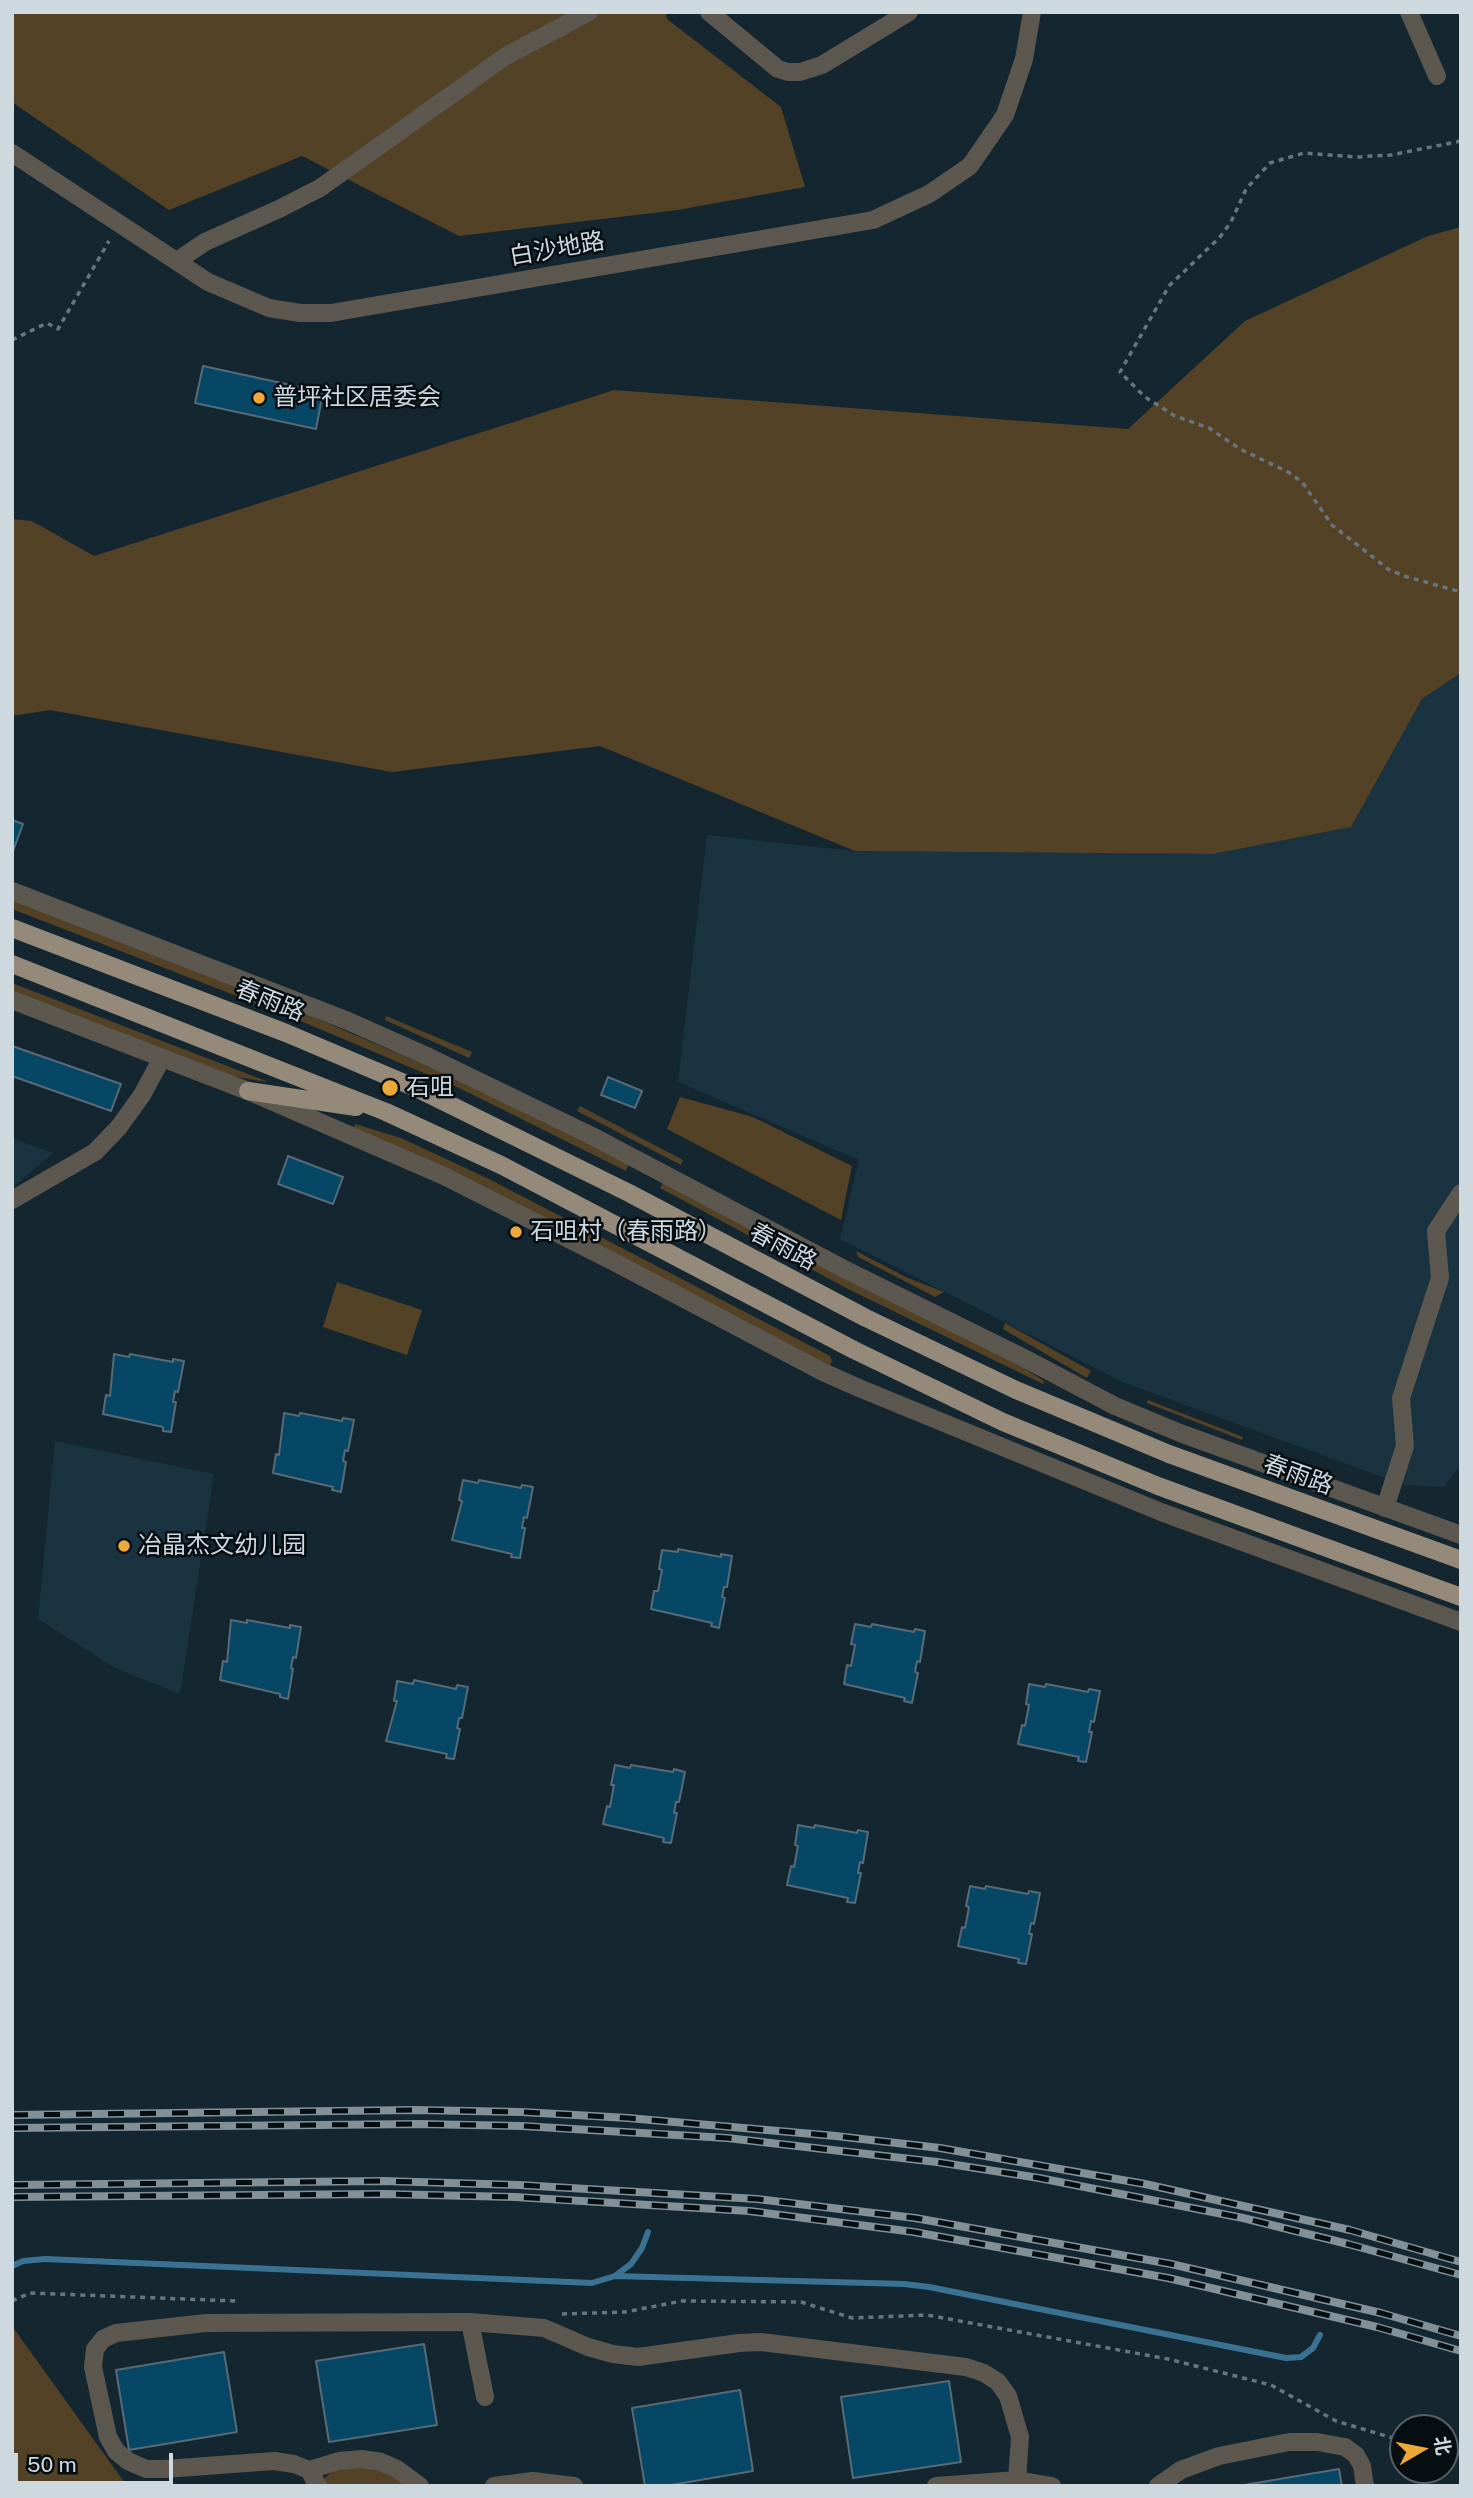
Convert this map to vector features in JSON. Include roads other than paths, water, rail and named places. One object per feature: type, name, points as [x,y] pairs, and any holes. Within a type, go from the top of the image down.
[{"type":"main road","name":"春雨路","points":[[12,928],[286,1033],[416,1088],[629,1193],[866,1318],[1016,1390],[1169,1454],[1461,1560]]},
{"type":"main road","points":[[12,964],[386,1112],[501,1165],[853,1350],[1003,1422],[1158,1486],[1461,1597]]},
{"type":"main road","points":[[248,1091],[386,1112]]},
{"type":"street","points":[[177,261],[205,242],[320,188],[506,56],[589,12]]},
{"type":"street","points":[[709,12],[778,69],[800,72],[822,65],[909,12]]},
{"type":"street","name":"白沙地路","points":[[12,153],[208,282],[270,308],[300,313],[331,313],[873,220],[929,194],[970,166],[1005,115],[1024,59],[1032,12]]},
{"type":"street","points":[[1409,12],[1437,76]]},
{"type":"street","points":[[12,891],[348,1021],[429,1057],[592,1136],[844,1269],[1115,1406],[1180,1433],[1461,1535]]},
{"type":"street","points":[[12,1000],[330,1125],[487,1197],[823,1372],[859,1388],[1161,1512],[1461,1622]]},
{"type":"street","points":[[12,1200],[95,1152],[142,1096],[162,1058]]},
{"type":"street","points":[[1385,1508],[1405,1446],[1401,1398],[1440,1278],[1436,1231],[1461,1194]]},
{"type":"street","points":[[470,2322],[485,2397]]},
{"type":"street","points":[[419,2486],[397,2469],[381,2462],[362,2459],[339,2461],[313,2478],[294,2464],[274,2461],[146,2469],[128,2461],[116,2451],[108,2437],[93,2367],[95,2349],[103,2339],[116,2333],[206,2323],[470,2322],[544,2328],[588,2347],[638,2357],[761,2342],[975,2370],[998,2382],[1008,2396],[1015,2414],[1020,2437],[1005,2482]]},
{"type":"street","points":[[1158,2486],[1181,2470],[1219,2456],[1289,2442],[1317,2442],[1345,2447],[1356,2455],[1362,2466],[1364,2486]]},
{"type":"street","points":[[494,2486],[533,2481],[574,2486]]},
{"type":"street","points":[[936,2486],[1005,2482],[1052,2486]]},
{"type":"waterway","points":[[12,2266],[23,2261],[45,2259],[592,2283],[615,2276],[631,2264],[642,2248],[648,2232]]},
{"type":"waterway","points":[[615,2276],[904,2284],[929,2287],[1286,2358],[1301,2357],[1313,2348],[1320,2335]]},
{"type":"railway","points":[[12,2115],[415,2110],[522,2112],[836,2136],[940,2148],[1145,2184],[1350,2230],[1461,2262]]},
{"type":"railway","points":[[12,2128],[419,2124],[522,2126],[727,2138],[937,2162],[1039,2178],[1243,2218],[1461,2275]]},
{"type":"railway","points":[[12,2185],[383,2181],[519,2185],[757,2199],[915,2218],[1171,2264],[1381,2313],[1461,2336]]},
{"type":"railway","points":[[12,2197],[384,2194],[515,2197],[749,2211],[914,2232],[1168,2278],[1377,2327],[1461,2351]]},
{"type":"place","name":"普坪社区居委会","points":[[259,398]]},
{"type":"place","name":"石咀","points":[[390,1088]]},
{"type":"place","name":"石咀村（春雨路）","points":[[516,1232]]},
{"type":"place","name":"冶晶杰文幼儿园","points":[[124,1546]]}]
